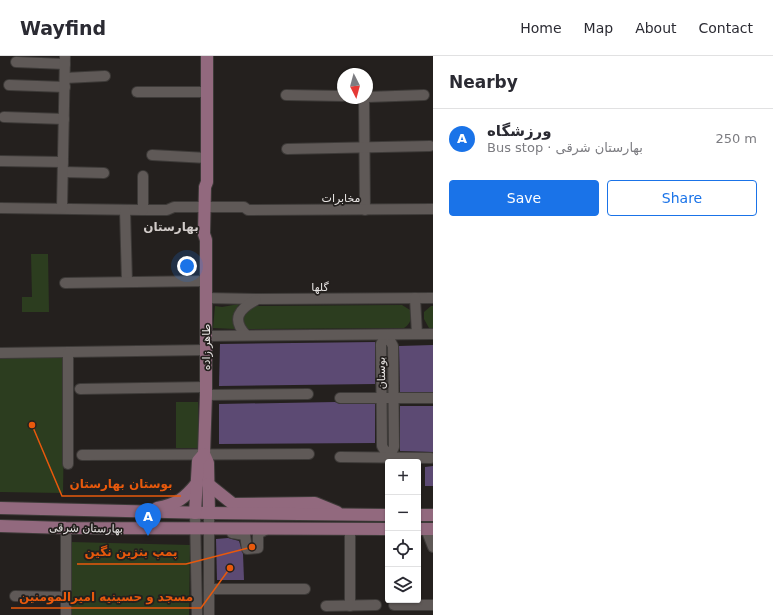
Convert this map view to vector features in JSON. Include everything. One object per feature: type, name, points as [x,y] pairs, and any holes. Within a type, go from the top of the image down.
[{"type":"main road","name":"طاهر زاده","points":[[208,56],[207,182],[210,186],[208,210],[209,234],[206,240],[206,391],[204,454],[198,461],[209,513]]},
{"type":"main road","name":"طاهر زاده","points":[[195,513],[202,484]]},
{"type":"main road","points":[[139,512],[170,505],[184,499],[202,484],[233,504],[316,503],[344,515]]},
{"type":"main road","name":"بهارستان شرقی","points":[[0,508],[195,513]]},
{"type":"main road","points":[[195,513],[385,515]]},
{"type":"main road","points":[[421,515],[433,515]]},
{"type":"main road","name":"بهارستان شرقی","points":[[0,526],[66,528],[195,528]]},
{"type":"main road","points":[[195,528],[385,529]]},
{"type":"street","points":[[16,62],[65,60],[62,208]]},
{"type":"street","points":[[9,85],[65,83],[105,76]]},
{"type":"street","points":[[137,92],[207,92]]},
{"type":"street","points":[[286,95],[337,96]]},
{"type":"street","points":[[373,97],[424,95]]},
{"type":"street","points":[[364,104],[365,210]]},
{"type":"street","points":[[4,117],[64,119]]},
{"type":"street","points":[[287,149],[430,146]]},
{"type":"street","points":[[152,155],[207,158]]},
{"type":"street","points":[[0,161],[63,167],[104,173]]},
{"type":"street","points":[[143,210],[144,176]]},
{"type":"street","name":"مخابرات","points":[[0,208],[167,210],[174,207],[244,212],[248,210],[433,209]]},
{"type":"street","points":[[125,210],[127,282]]},
{"type":"street","points":[[65,283],[206,281]]},
{"type":"street","name":"گلها","points":[[206,298],[433,298]]},
{"type":"street","points":[[415,298],[417,334]]},
{"type":"street","points":[[246,335],[238,322],[239,313],[242,307],[258,299]]},
{"type":"street","points":[[206,336],[433,334]]},
{"type":"street","name":"بوستان","points":[[387,335],[393,346],[394,397],[394,447],[389,458],[382,446],[381,397],[381,344],[387,335]]},
{"type":"street","points":[[0,353],[206,350]]},
{"type":"street","points":[[68,353],[68,464]]},
{"type":"street","points":[[80,389],[308,394]]},
{"type":"street","points":[[340,398],[433,398]]},
{"type":"street","points":[[382,432],[394,431]]},
{"type":"street","points":[[82,455],[309,454]]},
{"type":"street","points":[[340,457],[431,458]]},
{"type":"street","points":[[195,513],[197,615]]},
{"type":"street","points":[[209,513],[209,615]]},
{"type":"street","points":[[66,528],[66,615]]},
{"type":"street","points":[[209,545],[213,535],[216,533],[240,533],[246,537],[247,549],[258,548],[258,534],[267,529]]},
{"type":"street","points":[[350,529],[350,606]]},
{"type":"street","points":[[426,529],[433,547]]},
{"type":"street","points":[[209,589],[305,589]]},
{"type":"street","points":[[15,596],[66,597]]},
{"type":"street","points":[[326,606],[376,605]]},
{"type":"street","points":[[394,606],[433,605]]},
{"type":"green space","points":[[31,254],[48,254],[49,312],[22,312],[22,297],[32,297]]},
{"type":"green space","points":[[239,304],[235,312],[235,329],[213,328],[215,306],[222,307]]},
{"type":"green space","points":[[402,305],[410,310],[411,315],[410,322],[404,328],[245,329],[243,321],[246,311],[257,306]]},
{"type":"green space","points":[[433,306],[433,328],[429,328],[424,319],[424,312]]},
{"type":"green space","points":[[0,357],[65,357],[63,493],[0,492]]},
{"type":"green space","points":[[176,402],[198,402],[198,448],[176,448]]},
{"type":"green space","points":[[71,542],[190,545],[189,615],[71,615]]},
{"type":"building","points":[[375,342],[375,384],[219,386],[220,344]]},
{"type":"building","points":[[433,345],[433,392],[400,392],[399,346]]},
{"type":"building","points":[[335,402],[340,404],[375,404],[375,443],[219,444],[219,404]]},
{"type":"building","points":[[400,406],[433,406],[433,452],[400,451]]},
{"type":"building","points":[[433,466],[433,486],[425,486],[425,467]]},
{"type":"building","points":[[228,538],[239,541],[243,554],[244,580],[217,580],[216,539]]},
{"type":"place","name":"بوستان بهارستان","points":[[32,425]]},
{"type":"place","name":"ورزشگاه","points":[[148,536]]},
{"type":"place","name":"پمپ بنزین نگین","points":[[252,547]]},
{"type":"place","name":"مسجد و حسینیه امیرالمومنین","points":[[230,568]]},
{"type":"district","name":"بهارستان","points":[[171,227]]}]
